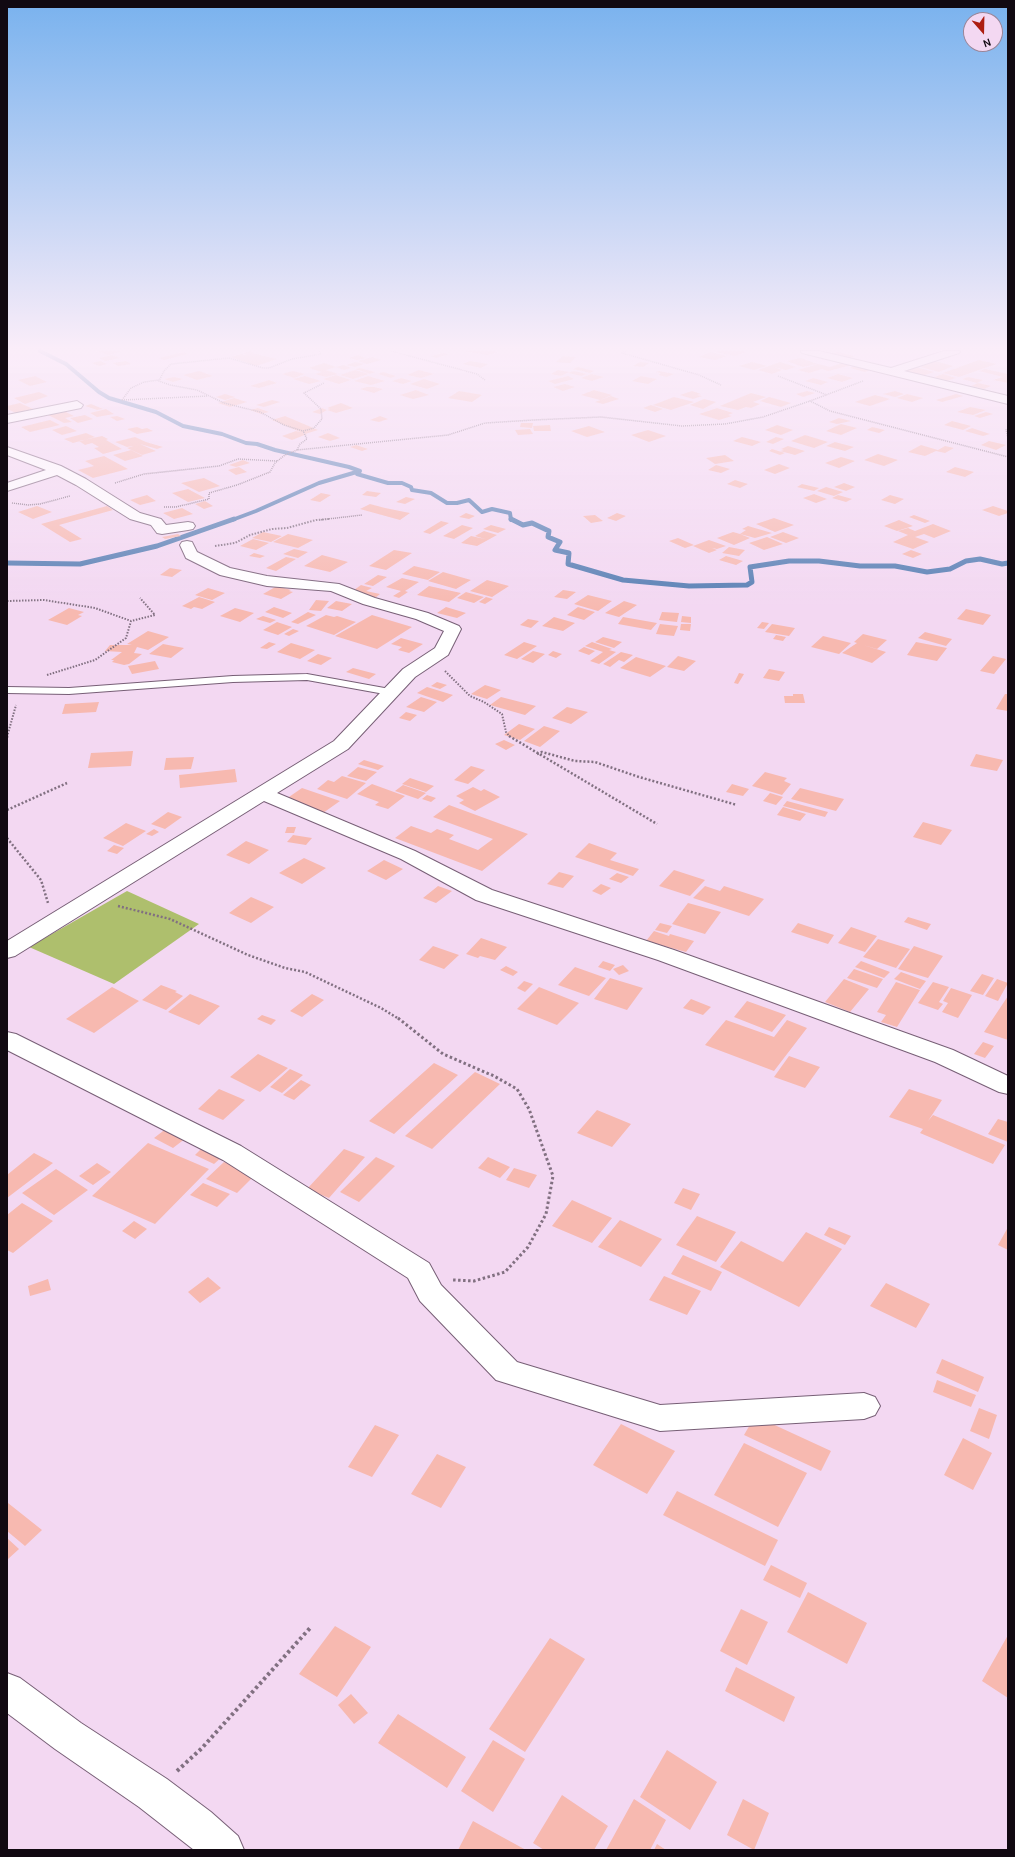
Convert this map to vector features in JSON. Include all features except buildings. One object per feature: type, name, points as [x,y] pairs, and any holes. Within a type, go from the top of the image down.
[{"type":"street","points":[[7,452],[58,470],[135,516],[156,522],[162,530],[188,526]]},
{"type":"street","points":[[7,487],[58,470]]},
{"type":"street","points":[[7,951],[341,745],[409,673],[442,651],[453,629],[422,616],[369,601],[334,587],[267,581],[225,572],[191,555],[187,545]]},
{"type":"street","points":[[263,794],[408,855],[484,894],[666,956],[944,1056],[1008,1086]]},
{"type":"street","points":[[7,1040],[232,1153],[419,1271],[430,1292],[507,1371],[660,1418],[864,1406]]},
{"type":"street","points":[[7,1691],[68,1736],[153,1793],[197,1826],[224,1850]]},
{"type":"lane","points":[[7,690],[69,691],[233,679],[307,677],[390,692]]},
{"type":"path","points":[[298,450],[300,444],[306,439],[305,438]]},
{"type":"path","points":[[124,510],[161,506],[176,507],[209,499],[209,492],[237,485],[270,472],[277,461],[287,454],[298,450],[421,438]]},
{"type":"path","points":[[933,438],[1008,457]]},
{"type":"path","points":[[7,502],[28,505],[40,504],[93,490],[144,474],[219,466],[238,459],[277,461]]},
{"type":"path","points":[[187,545],[203,548],[235,543],[250,535],[272,529],[287,528],[316,520],[362,516]]},
{"type":"path","points":[[7,601],[52,601],[94,608],[131,621],[155,615],[140,598]]},
{"type":"path","points":[[7,738],[20,690],[35,678],[95,660],[126,638],[131,621]]},
{"type":"path","points":[[438,654],[444,669],[470,696],[484,702],[502,714],[506,732],[509,737],[657,824]]},
{"type":"path","points":[[537,754],[542,752],[575,761],[595,762],[639,777],[737,805]]},
{"type":"path","points":[[7,810],[67,783]]},
{"type":"path","points":[[7,838],[41,880],[54,922]]},
{"type":"path","points":[[88,902],[127,908],[170,918],[248,955],[285,968],[305,972],[381,1008],[402,1021],[443,1054],[494,1076],[516,1089],[529,1109],[553,1176],[546,1214],[528,1247],[505,1272],[474,1281],[437,1279],[419,1271]]},
{"type":"path","points":[[153,1793],[202,1748],[310,1628]]},
{"type":"green space","points":[[127,891],[199,924],[114,984],[29,947]]},
{"type":"waterway","points":[[232,438],[246,443],[257,444],[275,450],[349,467],[360,471]]},
{"type":"waterway","points":[[232,520],[319,483],[360,471]]},
{"type":"waterway","points":[[360,471],[357,474],[388,483],[402,483],[411,487],[412,490],[431,493],[447,503],[457,503],[469,500],[482,512],[492,509],[510,513],[511,520]]},
{"type":"waterway","points":[[7,563],[80,564],[157,546],[234,519]]},
{"type":"waterway","points":[[511,519],[523,525],[532,523],[549,531],[548,537],[560,542],[555,550],[569,553],[568,564],[623,580],[689,586],[747,585],[752,582],[750,567],[789,561],[819,561],[860,566],[895,566],[927,572],[950,569],[966,561],[980,559],[1002,564],[1008,563]]}]
